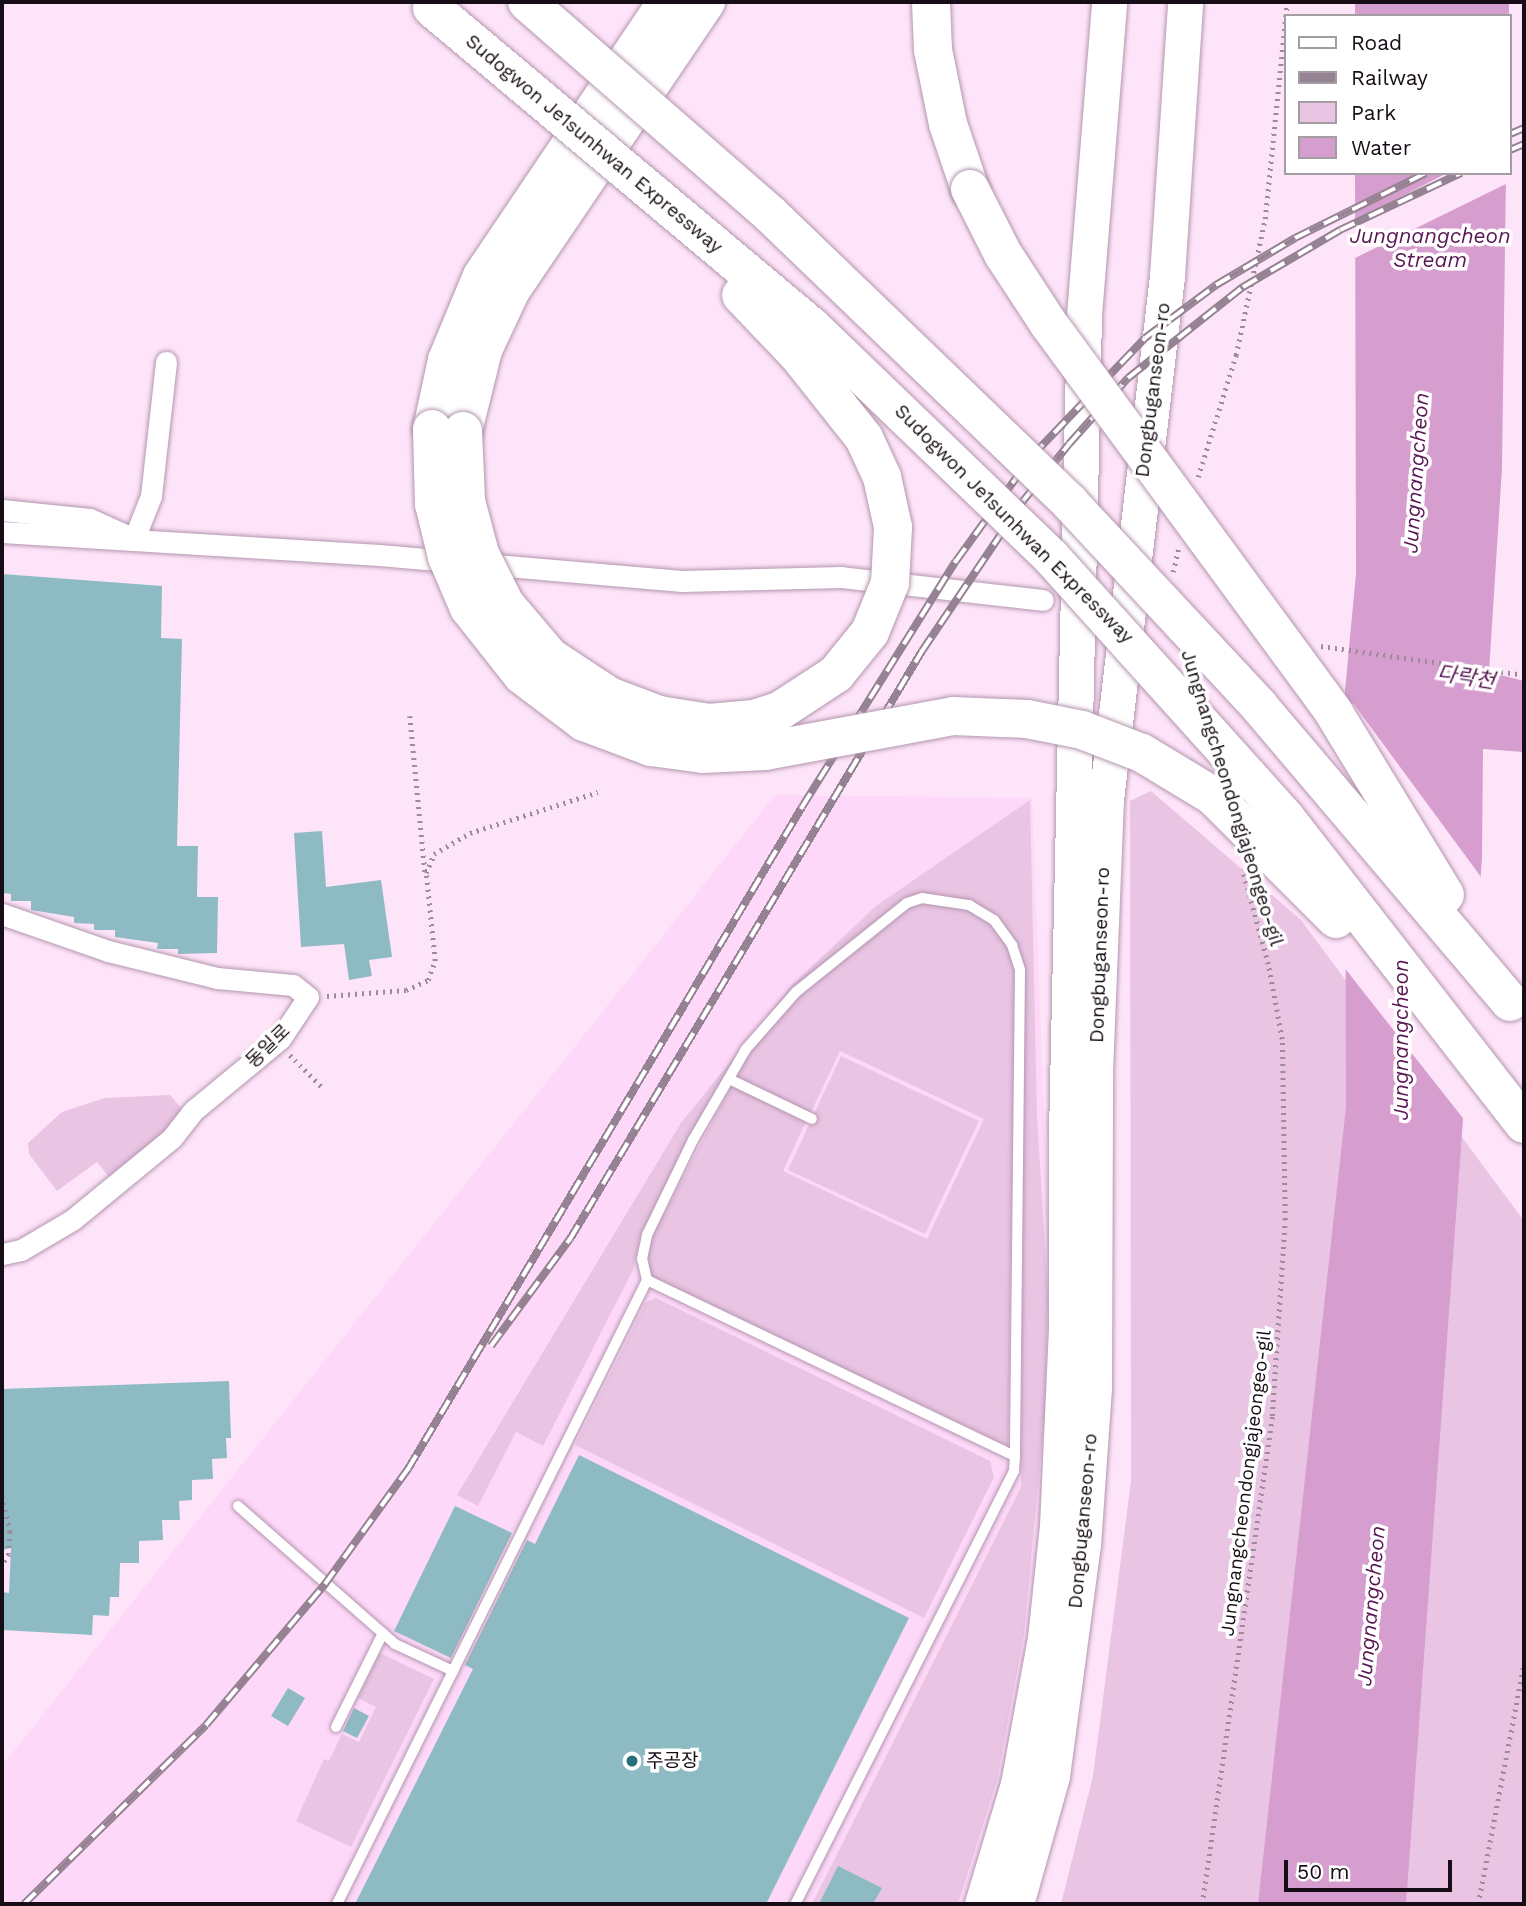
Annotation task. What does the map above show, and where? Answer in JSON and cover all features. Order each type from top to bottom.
[{"type":"highway","points":[[527,2],[761,205],[1070,503],[1259,706],[1517,1010]]},
{"type":"highway","points":[[667,2],[482,276],[447,360],[448,430],[434,504],[460,590],[508,661],[572,714],[632,742],[690,754],[765,751],[886,726],[973,716],[1063,726],[1127,746],[1195,783],[1256,835],[1524,1124]]},
{"type":"highway","points":[[428,5],[755,308],[853,423],[877,466],[891,512],[893,564],[879,618],[831,680],[769,715],[732,722],[695,722],[624,703],[550,657],[505,604],[473,535],[464,481],[448,430],[511,290],[706,2]]},
{"type":"highway","points":[[931,2],[933,50],[948,124],[970,189],[1003,254],[1048,323],[1334,713],[1517,1010]]},
{"type":"highway","name":"Dongbuganseon-ro","points":[[982,1904],[1018,1784],[1045,1638],[1057,1526],[1065,1350],[1066,1134],[1084,315],[1109,2]]},
{"type":"highway","name":"Dongbuganseon-ro","points":[[1016,1904],[1052,1776],[1083,1545],[1094,1388],[1095,1072],[1106,800],[1167,276],[1185,2]]},
{"type":"highway","name":"Sudogwon Je1sunhwan Expressway","points":[[428,5],[811,326],[959,463],[1051,557],[1262,789],[1524,1124]]},
{"type":"street","points":[[134,539],[150,496],[166,362]]},
{"type":"street","points":[[2,510],[90,519],[134,539]]},
{"type":"street","points":[[2,532],[134,539],[682,581],[841,577],[1042,600]]},
{"type":"street","points":[[2,914],[96,947],[205,975],[293,985],[308,997]]},
{"type":"street","name":"동일로","points":[[2,1254],[21,1250],[72,1220],[172,1138],[193,1111],[280,1040],[308,997]]},
{"type":"lane","points":[[337,1904],[647,1280],[642,1259],[647,1236],[746,1049],[796,992],[907,903],[922,898],[944,899],[969,905],[994,920],[1012,945],[1020,970],[1014,1471],[795,1904]]},
{"type":"lane","points":[[729,1079],[812,1119]]},
{"type":"lane","points":[[647,1280],[1015,1456]]},
{"type":"lane","points":[[238,1506],[383,1633],[453,1671]]},
{"type":"lane","points":[[336,1727],[383,1633]]},
{"type":"path","points":[[1194,492],[1236,355],[1265,219],[1284,23]]},
{"type":"path","points":[[1171,583],[1180,545]]},
{"type":"path","points":[[1306,644],[1524,675]]},
{"type":"path","points":[[308,997],[406,990],[428,980],[435,961],[410,716]]},
{"type":"path","points":[[426,873],[433,854],[470,833],[598,792]]},
{"type":"path","name":"Jungnangcheondongjajeongeo-gil","points":[[1202,1904],[1272,1416],[1285,1220],[1282,1039],[1268,964],[1239,860]]},
{"type":"path","points":[[280,1040],[296,1065],[322,1087]]},
{"type":"path","points":[[2,1496],[10,1532],[9,1554],[2,1565]]},
{"type":"path","points":[[1478,1904],[1524,1663]]},
{"type":"shaded area","points":[[775,795],[1032,798],[1051,1297],[1049,1410],[1028,1634],[1002,1781],[962,1904],[2,1904],[2,1766]]},
{"type":"green space","points":[[1151,791],[1301,920],[1524,1221],[1524,1904],[1061,1904],[1093,1776],[1131,1481],[1130,801]]},
{"type":"green space","points":[[1030,800],[1037,1116],[1048,1297],[1045,1410],[1024,1634],[997,1780],[958,1904],[812,1904],[1021,1487],[1024,1005],[1015,943],[971,902],[922,894],[855,938],[794,989],[745,1044],[791,986],[876,906]]},
{"type":"green space","points":[[922,901],[968,909],[991,923],[1008,947],[1015,971],[1008,1446],[650,1277],[646,1259],[652,1237],[731,1086],[806,1121],[783,1171],[927,1239],[984,1119],[840,1051],[810,1114],[734,1077],[749,1052],[798,995],[909,907]]},
{"type":"green space","points":[[742,1047],[641,1233],[633,1270],[543,1446],[516,1432],[478,1506],[457,1495],[681,1123]]},
{"type":"green space","points":[[841,1056],[979,1121],[925,1234],[788,1170]]},
{"type":"green space","points":[[170,1095],[182,1109],[164,1132],[109,1177],[97,1162],[57,1191],[29,1154],[28,1143],[62,1112],[105,1098]]},
{"type":"green space","points":[[656,1298],[990,1461],[994,1477],[924,1618],[575,1445],[646,1302]]},
{"type":"green space","points":[[380,1653],[434,1679],[351,1847],[296,1821],[324,1759],[329,1761],[342,1734],[359,1742],[376,1707],[358,1698]]},
{"type":"water","points":[[1355,2],[1509,2],[1509,14],[1355,14]]},
{"type":"water","name":"Jungnangcheon Stream","points":[[1355,175],[1506,175],[1502,468],[1489,672],[1524,681],[1524,752],[1483,749],[1482,858],[1406,1904],[1258,1904],[1346,1107],[1345,691],[1356,573]]},
{"type":"pier","points":[[1443,175],[1510,175],[1510,182],[1351,260],[1351,223]]},
{"type":"pier","points":[[1353,703],[1484,881],[1466,1122],[1343,966],[1342,709]]},
{"type":"building","points":[[2,574],[162,586],[161,638],[182,639],[177,846],[198,846],[197,897],[218,897],[217,953],[178,954],[178,949],[157,949],[158,943],[115,937],[115,930],[94,930],[94,924],[74,923],[74,917],[31,910],[31,901],[11,901],[11,894],[2,893]]},
{"type":"building","points":[[322,831],[326,887],[381,880],[392,957],[369,960],[372,976],[349,980],[344,944],[301,947],[294,833]]},
{"type":"building","points":[[229,1381],[231,1438],[226,1438],[227,1458],[212,1459],[213,1479],[192,1480],[192,1500],[179,1501],[180,1520],[162,1520],[163,1540],[139,1541],[139,1563],[120,1563],[119,1597],[110,1597],[109,1616],[93,1615],[92,1635],[2,1630],[2,1592],[9,1593],[11,1548],[2,1550],[2,1389]]},
{"type":"building","name":"주공장","points":[[579,1455],[909,1618],[766,1904],[355,1904],[473,1669],[465,1665],[527,1540],[535,1544]]},
{"type":"building","points":[[455,1506],[512,1533],[451,1658],[394,1631]]},
{"type":"building","points":[[288,1688],[305,1698],[288,1726],[271,1716]]},
{"type":"building","points":[[354,1708],[369,1716],[357,1738],[343,1731]]},
{"type":"building","points":[[838,1866],[882,1888],[873,1904],[819,1904]]},
{"type":"railway","points":[[1512,133],[1524,128]]},
{"type":"railway","points":[[1512,149],[1524,144]]},
{"type":"railway","points":[[24,1904],[206,1725],[325,1584],[408,1469],[802,807],[956,561],[1032,456],[1145,338],[1216,285],[1295,238],[1422,175]]},
{"type":"railway","points":[[491,1346],[570,1239],[922,651],[1023,501],[1069,444],[1128,378],[1243,287],[1340,230],[1457,175]]},
{"type":"place","name":"주공장","points":[[632,1761]]},
{"type":"water label","name":"Jungnangcheon","points":[[1416,473]]},
{"type":"water label","name":"다락천","points":[[1466,677]]},
{"type":"water label","name":"Jungnangcheon","points":[[1401,1040]]},
{"type":"water label","name":"Jungnangcheon","points":[[1371,1606]]}]
